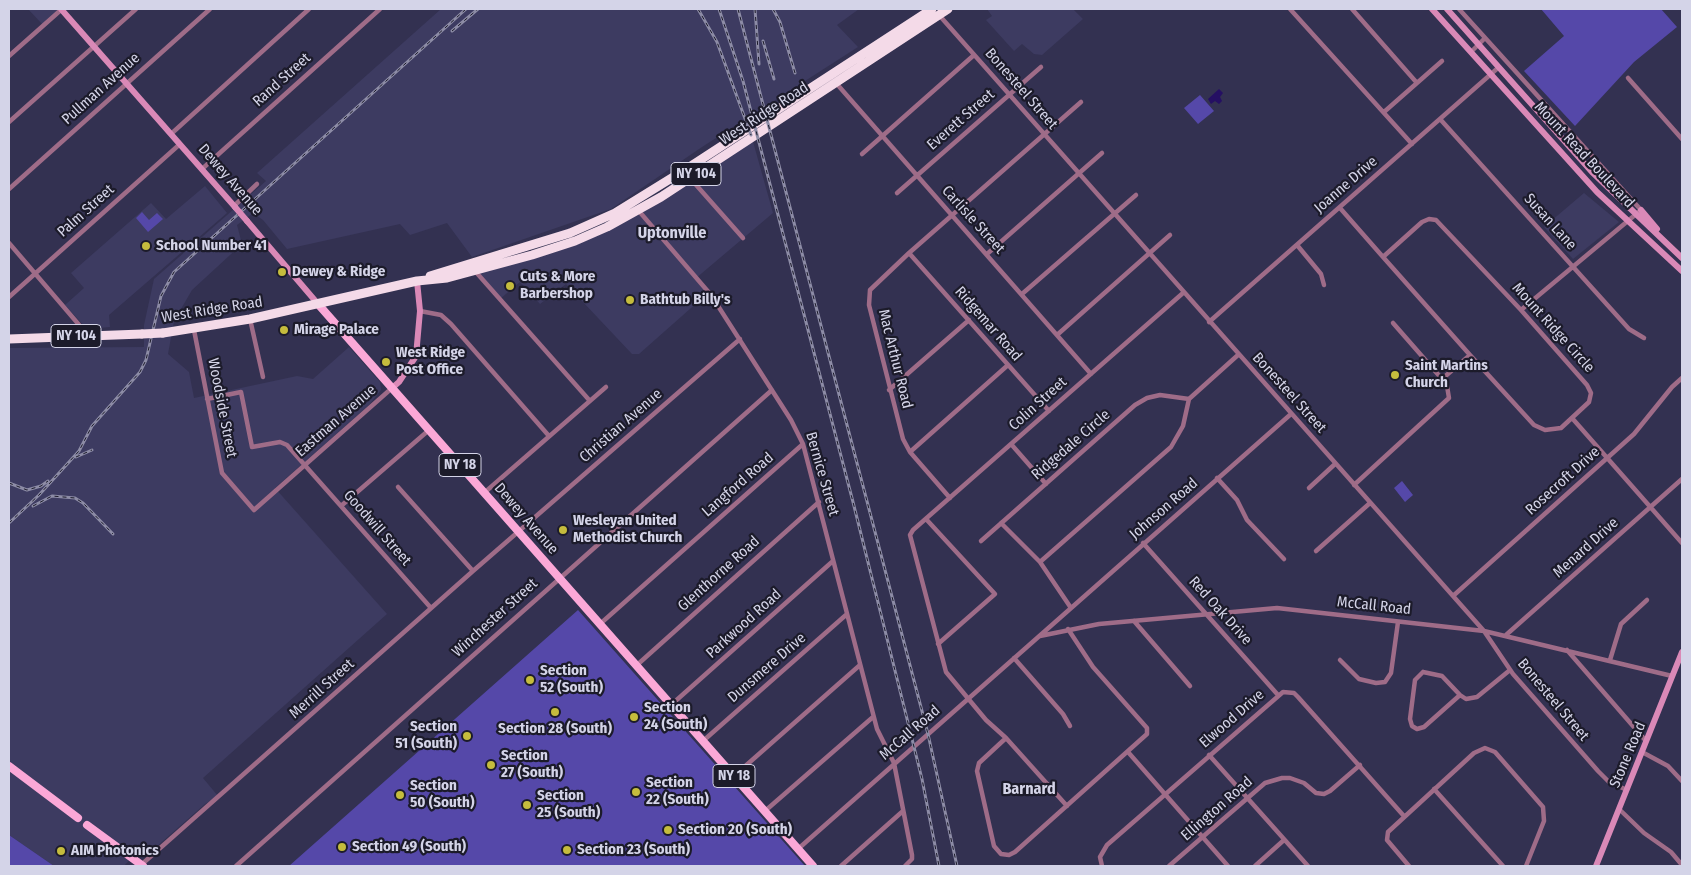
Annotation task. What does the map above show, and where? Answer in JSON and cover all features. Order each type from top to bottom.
[{"type":"highway","name":"West Ridge Road","points":[[9,339],[194,330],[417,281],[570,233],[636,207],[934,11],[948,9]]},
{"type":"highway","name":"West Ridge Road","points":[[417,281],[447,278],[475,271],[575,241],[690,178],[836,83],[934,11]]},
{"type":"main road","name":"Dewey Avenue","points":[[318,304],[813,866]]},
{"type":"main road","points":[[9,766],[78,818]]},
{"type":"main road","points":[[87,825],[142,865]]},
{"type":"street","points":[[9,56],[61,9]]},
{"type":"street","name":"Dewey Avenue","points":[[61,9],[318,304]]},
{"type":"street","points":[[9,122],[136,9]]},
{"type":"street","name":"Pullman Avenue","points":[[9,188],[210,9]]},
{"type":"street","points":[[171,134],[309,9]]},
{"type":"street","name":"Rand Street","points":[[202,169],[380,9]]},
{"type":"street","points":[[1290,9],[1412,144]]},
{"type":"street","points":[[1352,9],[1417,83]]},
{"type":"street","name":"Mount Read Boulevard","points":[[1432,9],[1597,192],[1682,271]]},
{"type":"street","name":"Mount Read Boulevard","points":[[1447,9],[1592,172],[1638,212]]},
{"type":"street","name":"Mount Read Boulevard","points":[[1459,9],[1638,212],[1682,258]]},
{"type":"street","name":"Bonesteel Street","points":[[934,11],[1484,631],[1510,670],[1598,771],[1609,782],[1626,790]]},
{"type":"street","points":[[1471,52],[1485,38]]},
{"type":"street","points":[[862,154],[974,55]]},
{"type":"street","points":[[1384,112],[1442,61]]},
{"type":"street","name":"Everett Street","points":[[897,193],[1041,67]]},
{"type":"street","name":"Joanne Drive","points":[[1210,322],[1499,67]]},
{"type":"street","points":[[1628,78],[1682,139]]},
{"type":"street","name":"Carlisle Street","points":[[836,83],[1091,374]]},
{"type":"street","name":"Mac Arthur Road","points":[[950,498],[910,452],[903,439],[868,306],[868,295],[876,283],[909,253],[1081,102]]},
{"type":"street","name":"Susan Lane","points":[[1440,119],[1629,329],[1644,338]]},
{"type":"street","name":"Palm Street","points":[[9,297],[180,144]]},
{"type":"street","points":[[987,254],[1102,153]]},
{"type":"street","points":[[690,178],[743,238]]},
{"type":"street","points":[[234,206],[258,184]]},
{"type":"street","points":[[1022,294],[1136,195]]},
{"type":"street","name":"Bernice Street","points":[[636,207],[712,295],[804,444],[878,735],[894,763],[912,859],[905,866]]},
{"type":"street","name":"Mount Ridge Circle","points":[[1340,208],[1383,257],[1470,355],[1534,425],[1545,430],[1556,429],[1590,402],[1592,396],[1590,389],[1521,310],[1436,220],[1429,219],[1422,222],[1383,257]]},
{"type":"street","points":[[1521,310],[1638,212]]},
{"type":"street","points":[[1057,335],[1170,235]]},
{"type":"street","points":[[9,243],[80,326],[85,336]]},
{"type":"street","points":[[1297,245],[1321,274],[1324,285]]},
{"type":"street","name":"Ridgemar Road","points":[[909,253],[1049,411]]},
{"type":"street","points":[[475,271],[590,401]]},
{"type":"street","name":"Eastman Avenue","points":[[254,510],[399,382],[416,356],[420,311],[417,281]]},
{"type":"street","name":"Colin Street","points":[[938,644],[910,535],[1183,293]]},
{"type":"street","points":[[420,311],[441,316],[451,324],[549,436]]},
{"type":"street","points":[[250,319],[263,377]]},
{"type":"street","points":[[889,390],[969,320]]},
{"type":"street","points":[[1354,485],[1445,403],[1449,392],[1442,379],[1394,324]]},
{"type":"street","name":"Woodside Street","points":[[194,330],[222,473],[254,510]]},
{"type":"street","name":"Christian Avenue","points":[[519,532],[740,339]]},
{"type":"street","points":[[1040,562],[1171,447],[1183,426],[1189,399],[1238,355]]},
{"type":"street","points":[[1442,379],[1470,355]]},
{"type":"street","points":[[910,452],[1008,365]]},
{"type":"street","name":"Rosecroft Drive","points":[[1453,596],[1643,425],[1667,393],[1682,378]]},
{"type":"street","points":[[484,492],[606,386]]},
{"type":"street","name":"Winchester Street","points":[[236,866],[772,390]]},
{"type":"street","name":"Goodwill Street","points":[[207,399],[241,392],[252,447],[275,442],[284,443],[431,608]]},
{"type":"street","name":"Ridgedale Circle","points":[[981,541],[1142,401],[1165,395],[1189,399]]},
{"type":"street","name":"Johnson Road","points":[[1054,623],[1291,414]]},
{"type":"street","points":[[1572,418],[1682,543]]},
{"type":"street","points":[[341,506],[429,430]]},
{"type":"street","name":"Langford Road","points":[[600,624],[804,444]]},
{"type":"street","points":[[1011,444],[1046,484]]},
{"type":"street","points":[[1309,488],[1335,464]]},
{"type":"street","points":[[1218,478],[1237,500],[1247,520],[1284,559]]},
{"type":"street","name":"Menard Drive","points":[[1506,635],[1682,479]]},
{"type":"street","points":[[398,487],[473,571]]},
{"type":"street","name":"Glenthorne Road","points":[[637,665],[819,502]]},
{"type":"street","points":[[1316,551],[1370,503]]},
{"type":"street","points":[[926,519],[995,594],[938,644],[946,672],[968,699],[1067,806]]},
{"type":"street","points":[[1001,523],[1040,562],[1071,608]]},
{"type":"street","name":"Merrill Street","points":[[142,865],[519,532]]},
{"type":"street","name":"Red Oak Drive","points":[[1143,544],[1278,694]]},
{"type":"street","name":"Parkwood Road","points":[[671,705],[833,561]]},
{"type":"street","points":[[1610,660],[1621,624],[1647,600]]},
{"type":"street","name":"McCall Road","points":[[1040,636],[1068,629],[1134,620],[1277,608],[1484,631],[1566,649],[1672,676]]},
{"type":"street","name":"Dunsmere Drive","points":[[703,741],[847,614]]},
{"type":"street","points":[[1134,620],[1190,686]]},
{"type":"street","points":[[1340,660],[1359,679],[1376,683],[1385,682],[1391,673],[1398,622]]},
{"type":"street","points":[[1006,738],[984,759],[978,768],[992,844],[996,851],[1006,855],[1015,852],[1145,736],[1147,728],[1093,667],[1068,629],[1059,628],[1054,623]]},
{"type":"street","name":"McCall Road","points":[[798,849],[1054,623]]},
{"type":"street","points":[[1566,649],[1646,741]]},
{"type":"street","name":"Stone Road","points":[[1596,866],[1682,652]]},
{"type":"street","points":[[1014,658],[1063,714],[1070,726]]},
{"type":"street","points":[[734,776],[860,665]]},
{"type":"street","points":[[1460,695],[1424,726],[1417,729],[1412,726],[1410,719],[1415,683],[1420,674],[1431,672],[1442,676],[1466,699],[1477,697],[1510,670]]},
{"type":"street","name":"Elwood Drive","points":[[1102,866],[1100,857],[1104,847],[1278,694],[1288,692],[1298,697],[1403,815]]},
{"type":"street","points":[[765,811],[874,717]]},
{"type":"street","points":[[1409,866],[1387,840],[1388,832],[1403,815],[1481,749],[1489,749],[1495,752],[1543,807],[1544,821],[1526,866]]},
{"type":"street","points":[[1128,752],[1228,866]]},
{"type":"street","points":[[1642,752],[1668,766],[1682,781]]},
{"type":"street","points":[[1209,756],[1308,866]]},
{"type":"street","name":"Ellington Road","points":[[1169,866],[1266,783],[1282,778],[1298,780],[1316,793],[1327,793],[1360,765]]},
{"type":"street","points":[[1434,788],[1503,866]]},
{"type":"street","points":[[1619,809],[1644,833],[1671,852],[1682,865]]},
{"type":"street","points":[[841,866],[903,811]]},
{"type":"street","points":[[1255,866],[1284,840]]},
{"type":"shaded area","points":[[28,9],[62,9],[43,25]]},
{"type":"shaded area","points":[[441,9],[859,9],[837,25],[858,47],[702,147],[611,209],[472,257],[447,223],[410,235],[400,224],[287,249],[263,220],[253,213],[237,225],[242,244],[192,290],[174,321],[168,354],[189,372],[194,398],[297,376],[313,379],[349,347],[380,382],[381,390],[369,405],[275,488],[387,614],[203,778],[218,796],[205,804],[146,856],[143,857],[136,853],[124,866],[54,866],[9,835],[9,348],[144,347],[144,325],[154,279],[266,181],[257,173]]},
{"type":"shaded area","points":[[987,9],[1073,9],[1083,19],[1042,55],[1034,54],[1022,44],[1014,51],[986,20],[992,16]]},
{"type":"shaded area","points":[[1541,9],[1661,9],[1677,27],[1634,62],[1575,126],[1524,71],[1564,36]]},
{"type":"shaded area","points":[[1219,89],[1223,93],[1220,97],[1222,101],[1219,104],[1215,101],[1211,104],[1208,99]]},
{"type":"shaded area","points":[[1200,95],[1214,111],[1198,124],[1184,108]]},
{"type":"shaded area","points":[[752,138],[773,213],[695,279],[708,293],[639,354],[632,354],[566,284],[540,304],[520,282],[500,299],[475,271],[607,227]]},
{"type":"shaded area","name":"School Number 41","points":[[205,186],[227,213],[109,315],[110,327],[87,329],[65,305],[84,288],[71,273],[151,203],[166,219]]},
{"type":"shaded area","points":[[1584,193],[1619,222],[1573,259],[1544,227]]},
{"type":"shaded area","points":[[142,212],[149,220],[157,213],[163,219],[148,232],[136,218]]},
{"type":"shaded area","points":[[1402,481],[1413,495],[1405,502],[1394,488]]},
{"type":"shaded area","points":[[578,610],[805,866],[289,866]]},
{"type":"shaded area","points":[[9,835],[54,866],[9,866]]},
{"type":"railway","points":[[9,523],[39,495],[79,451],[92,426],[140,372],[146,360],[161,296],[174,272],[466,9]]},
{"type":"railway","points":[[452,31],[478,9]]},
{"type":"railway","points":[[698,9],[717,42],[751,135]]},
{"type":"railway","points":[[719,9],[743,81],[853,502],[922,779],[939,866]]},
{"type":"railway","points":[[738,9],[928,734],[957,866]]},
{"type":"railway","points":[[755,9],[759,64]]},
{"type":"railway","points":[[773,9],[780,22],[795,73]]},
{"type":"railway","points":[[763,41],[774,79]]},
{"type":"railway","points":[[76,457],[92,450]]},
{"type":"railway","points":[[9,483],[27,490],[41,486],[48,481]]},
{"type":"railway","points":[[33,506],[52,496],[75,498],[83,503],[113,534]]},
{"type":"place","name":"School Number 41","points":[[146,246]]},
{"type":"place","name":"Dewey & Ridge","points":[[282,272]]},
{"type":"place","name":"Cuts & More Barbershop","points":[[510,286]]},
{"type":"place","name":"Bathtub Billy's","points":[[630,300]]},
{"type":"place","name":"Mirage Palace","points":[[284,330]]},
{"type":"place","name":"West Ridge Post Office","points":[[386,362]]},
{"type":"place","name":"Saint Martins Church","points":[[1395,375]]},
{"type":"place","name":"Wesleyan United Methodist Church","points":[[563,530]]},
{"type":"place","name":"Section 52 (South)","points":[[530,680]]},
{"type":"place","name":"Section 28 (South)","points":[[555,712]]},
{"type":"place","name":"Section 24 (South)","points":[[634,717]]},
{"type":"place","name":"Section 51 (South)","points":[[467,736]]},
{"type":"place","name":"Section 27 (South)","points":[[491,765]]},
{"type":"place","name":"Section 22 (South)","points":[[636,792]]},
{"type":"place","name":"Section 50 (South)","points":[[400,795]]},
{"type":"place","name":"Section 25 (South)","points":[[527,805]]},
{"type":"place","name":"Section 20 (South)","points":[[668,830]]},
{"type":"place","name":"Section 49 (South)","points":[[342,847]]},
{"type":"place","name":"Section 23 (South)","points":[[567,850]]},
{"type":"place","name":"AIM Photonics","points":[[61,851]]},
{"type":"district","name":"Uptonville","points":[[672,234]]},
{"type":"district","name":"Barnard","points":[[1029,790]]}]
